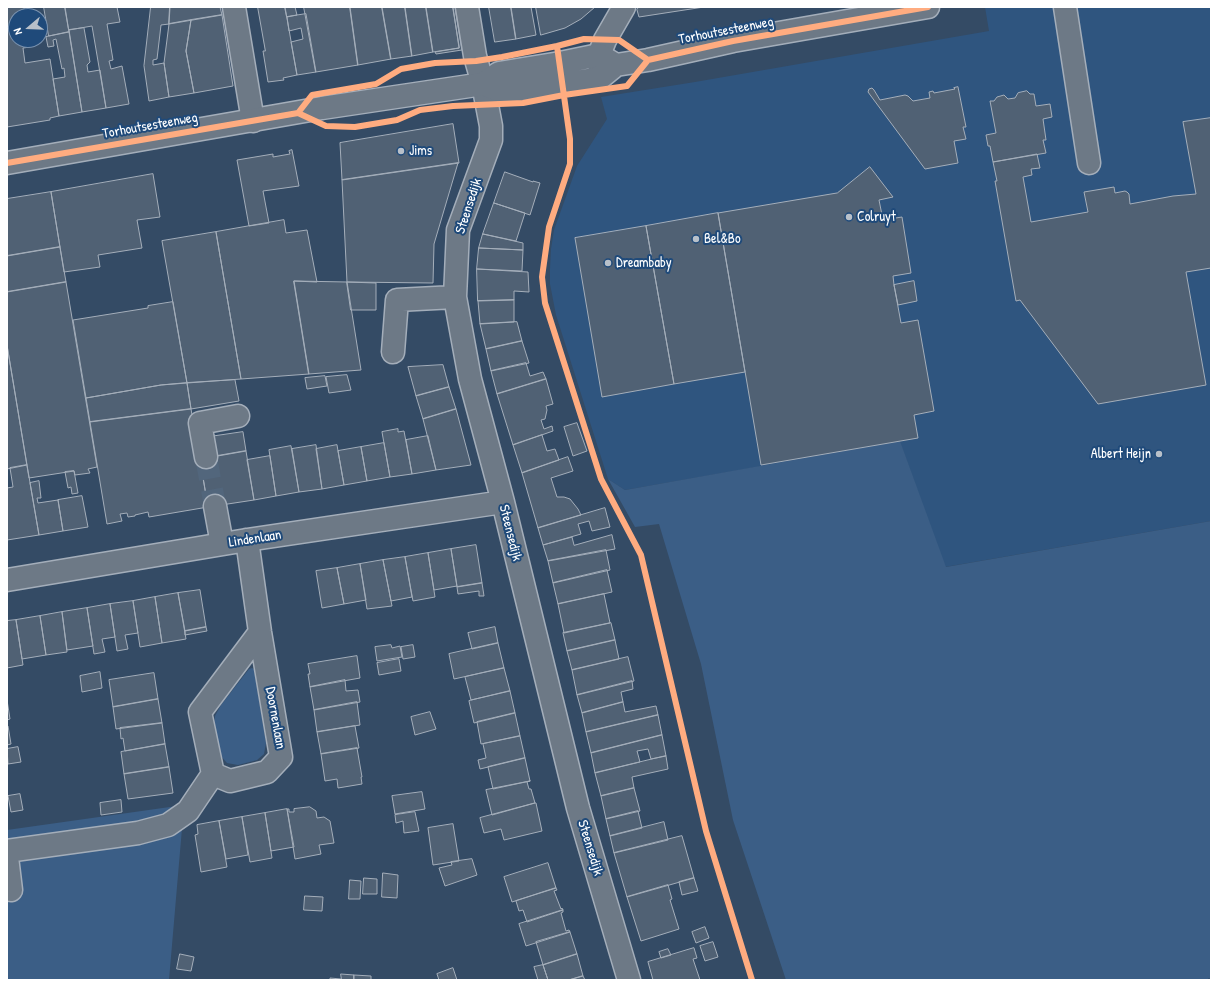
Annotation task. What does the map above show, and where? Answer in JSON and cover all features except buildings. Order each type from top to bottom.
[{"type":"street","points":[[234,7],[253,120]]},
{"type":"street","name":"Steensedijk","points":[[467,7],[475,56],[483,84],[491,126],[491,140],[458,230],[455,297],[470,379],[503,502],[578,808],[629,980]]},
{"type":"street","points":[[605,66],[605,40],[624,7]]},
{"type":"street","name":"Torhoutsesteenweg","points":[[7,163],[322,108],[483,84],[506,93],[605,66],[648,60],[733,41],[928,7]]},
{"type":"street","points":[[1065,7],[1089,163]]},
{"type":"street","points":[[393,352],[397,300],[455,297]]},
{"type":"street","points":[[206,458],[200,423],[238,416]]},
{"type":"street","name":"Lindenlaan","points":[[7,580],[247,540],[503,502]]},
{"type":"street","points":[[215,506],[222,544]]},
{"type":"street","name":"Doornenlaan","points":[[213,774],[230,781],[267,772],[281,757],[260,632],[247,540]]},
{"type":"street","points":[[7,852],[138,833],[168,825],[188,811],[213,774],[200,712],[260,632]]},
{"type":"street","points":[[7,857],[11,890]]},
{"type":"shaded area","points":[[985,7],[1211,7],[1211,521],[945,567],[900,442],[625,490],[608,479],[556,315],[550,284],[551,249],[554,230],[577,166],[607,119],[601,97],[989,31]]},
{"type":"shaded area","points":[[900,441],[946,567],[1211,521],[1211,980],[1209,978],[1207,980],[786,980],[733,820],[701,664],[659,524],[635,527],[608,479],[625,490]]},
{"type":"shaded area","points":[[249,669],[254,669],[266,743],[264,754],[257,760],[238,765],[227,763],[220,755],[214,725],[215,716],[221,705]]},
{"type":"shaded area","points":[[184,805],[169,980],[7,980],[7,830]]},
{"type":"tunnel","points":[[206,457],[215,506]]},
{"type":"cycle path","points":[[648,60],[733,41],[928,7]]},
{"type":"cycle path","points":[[298,113],[312,95],[376,84],[401,69],[435,63],[476,61],[502,57],[584,39],[619,40],[648,60]]},
{"type":"cycle path","points":[[557,46],[570,139],[570,164],[549,227],[542,277],[545,303],[601,479],[641,555],[706,831],[752,980]]},
{"type":"cycle path","points":[[298,113],[326,126],[355,127],[397,120],[420,110],[453,106],[523,103],[564,95],[627,86],[648,60]]},
{"type":"cycle path","points":[[7,163],[298,113]]},
{"type":"place","name":"Jims","points":[[401,151]]},
{"type":"place","name":"Colruyt","points":[[849,217]]},
{"type":"place","name":"Bel&Bo","points":[[696,239]]},
{"type":"place","name":"Dreambaby","points":[[608,263]]},
{"type":"place","name":"Albert Heijn","points":[[1159,454]]}]
